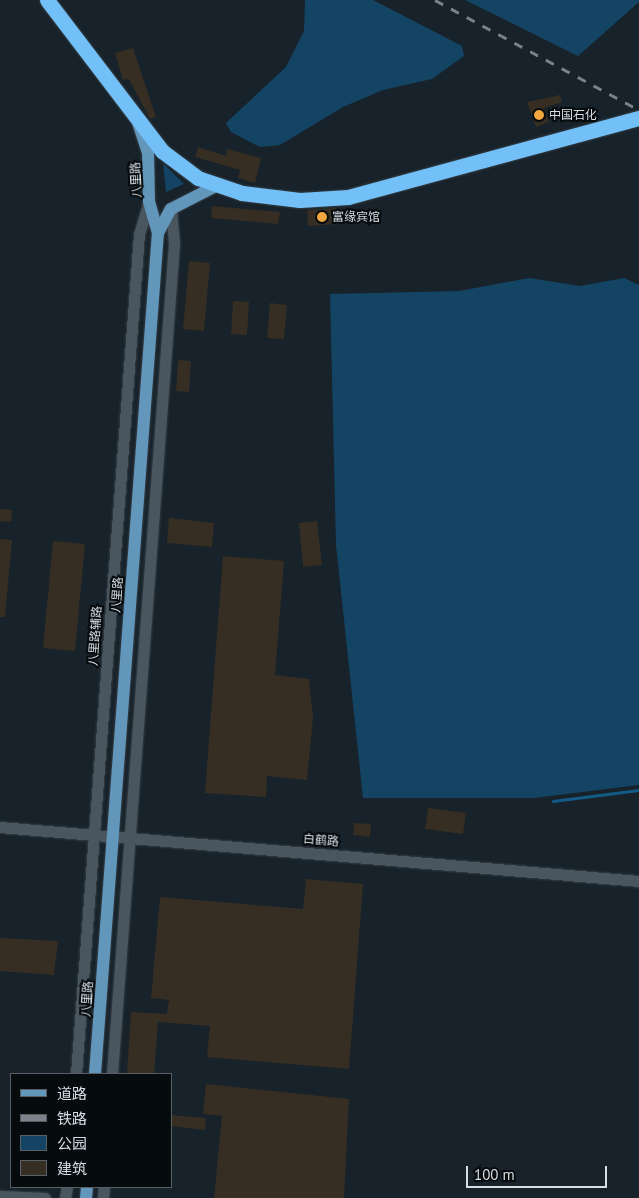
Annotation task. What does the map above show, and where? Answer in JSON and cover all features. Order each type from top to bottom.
[{"type":"highway","points":[[47,0],[138,122],[174,161],[216,186],[268,198],[348,197],[639,118]]},
{"type":"main road","name":"八里路","points":[[95,1073],[158,233],[149,202],[150,166],[138,122]]},
{"type":"main road","points":[[158,233],[171,210],[216,186]]},
{"type":"street","name":"八里路辅路","points":[[76,1073],[139,234],[149,202]]},
{"type":"street","points":[[112,1073],[174,252],[171,210]]},
{"type":"street","name":"白鹤路","points":[[0,827],[639,881]]},
{"type":"street","points":[[0,1196],[45,1198]]},
{"type":"green space","points":[[305,0],[373,0],[462,46],[464,56],[432,79],[383,90],[343,107],[280,145],[260,147],[231,132],[226,123],[286,67],[304,31]]},
{"type":"green space","points":[[465,0],[639,0],[639,2],[578,56]]},
{"type":"green space","points":[[163,163],[184,184],[166,192]]},
{"type":"green space","points":[[529,278],[580,286],[624,278],[639,285],[639,785],[534,798],[363,798],[336,545],[330,294],[459,291]]},
{"type":"building","points":[[133,48],[156,117],[150,119],[129,79],[123,80],[115,53]]},
{"type":"building","name":"中国石化","points":[[560,95],[562,102],[544,108],[549,122],[536,127],[527,102]]},
{"type":"building","points":[[198,147],[226,156],[227,149],[261,158],[255,183],[238,178],[240,170],[195,157]]},
{"type":"building","points":[[212,206],[280,212],[278,224],[211,218]]},
{"type":"building","name":"富缘宾馆","points":[[336,208],[337,224],[308,226],[307,210]]},
{"type":"building","points":[[189,261],[210,263],[204,331],[183,329]]},
{"type":"building","points":[[233,301],[249,302],[247,335],[231,334]]},
{"type":"building","points":[[270,303],[287,305],[284,339],[267,338]]},
{"type":"building","points":[[178,360],[191,361],[189,392],[176,391]]},
{"type":"building","points":[[0,509],[12,510],[11,522],[0,521]]},
{"type":"building","points":[[169,518],[214,523],[212,547],[167,543]]},
{"type":"building","points":[[317,521],[322,565],[303,567],[299,523]]},
{"type":"building","points":[[0,539],[12,540],[5,617],[0,617]]},
{"type":"building","points":[[53,541],[85,544],[75,651],[43,648]]},
{"type":"building","points":[[223,556],[284,561],[275,675],[309,679],[313,718],[307,780],[267,776],[266,797],[205,793]]},
{"type":"building","points":[[428,808],[466,813],[463,834],[425,829]]},
{"type":"building","points":[[354,823],[371,824],[370,837],[353,835]]},
{"type":"building","points":[[306,879],[363,884],[349,1069],[207,1057],[210,1026],[158,1022],[154,1073],[127,1073],[131,1012],[167,1014],[169,1000],[151,998],[160,897],[303,909]]},
{"type":"building","points":[[0,938],[58,941],[54,975],[0,971]]},
{"type":"building","points":[[206,1084],[349,1099],[344,1198],[214,1198],[222,1116],[203,1114]]},
{"type":"building","points":[[172,1115],[206,1118],[205,1130],[172,1126]]},
{"type":"waterway","points":[[553,801],[639,790]]},
{"type":"railway","points":[[435,0],[639,110]]},
{"type":"place","name":"中国石化","points":[[539,115]]},
{"type":"place","name":"富缘宾馆","points":[[322,217]]}]
